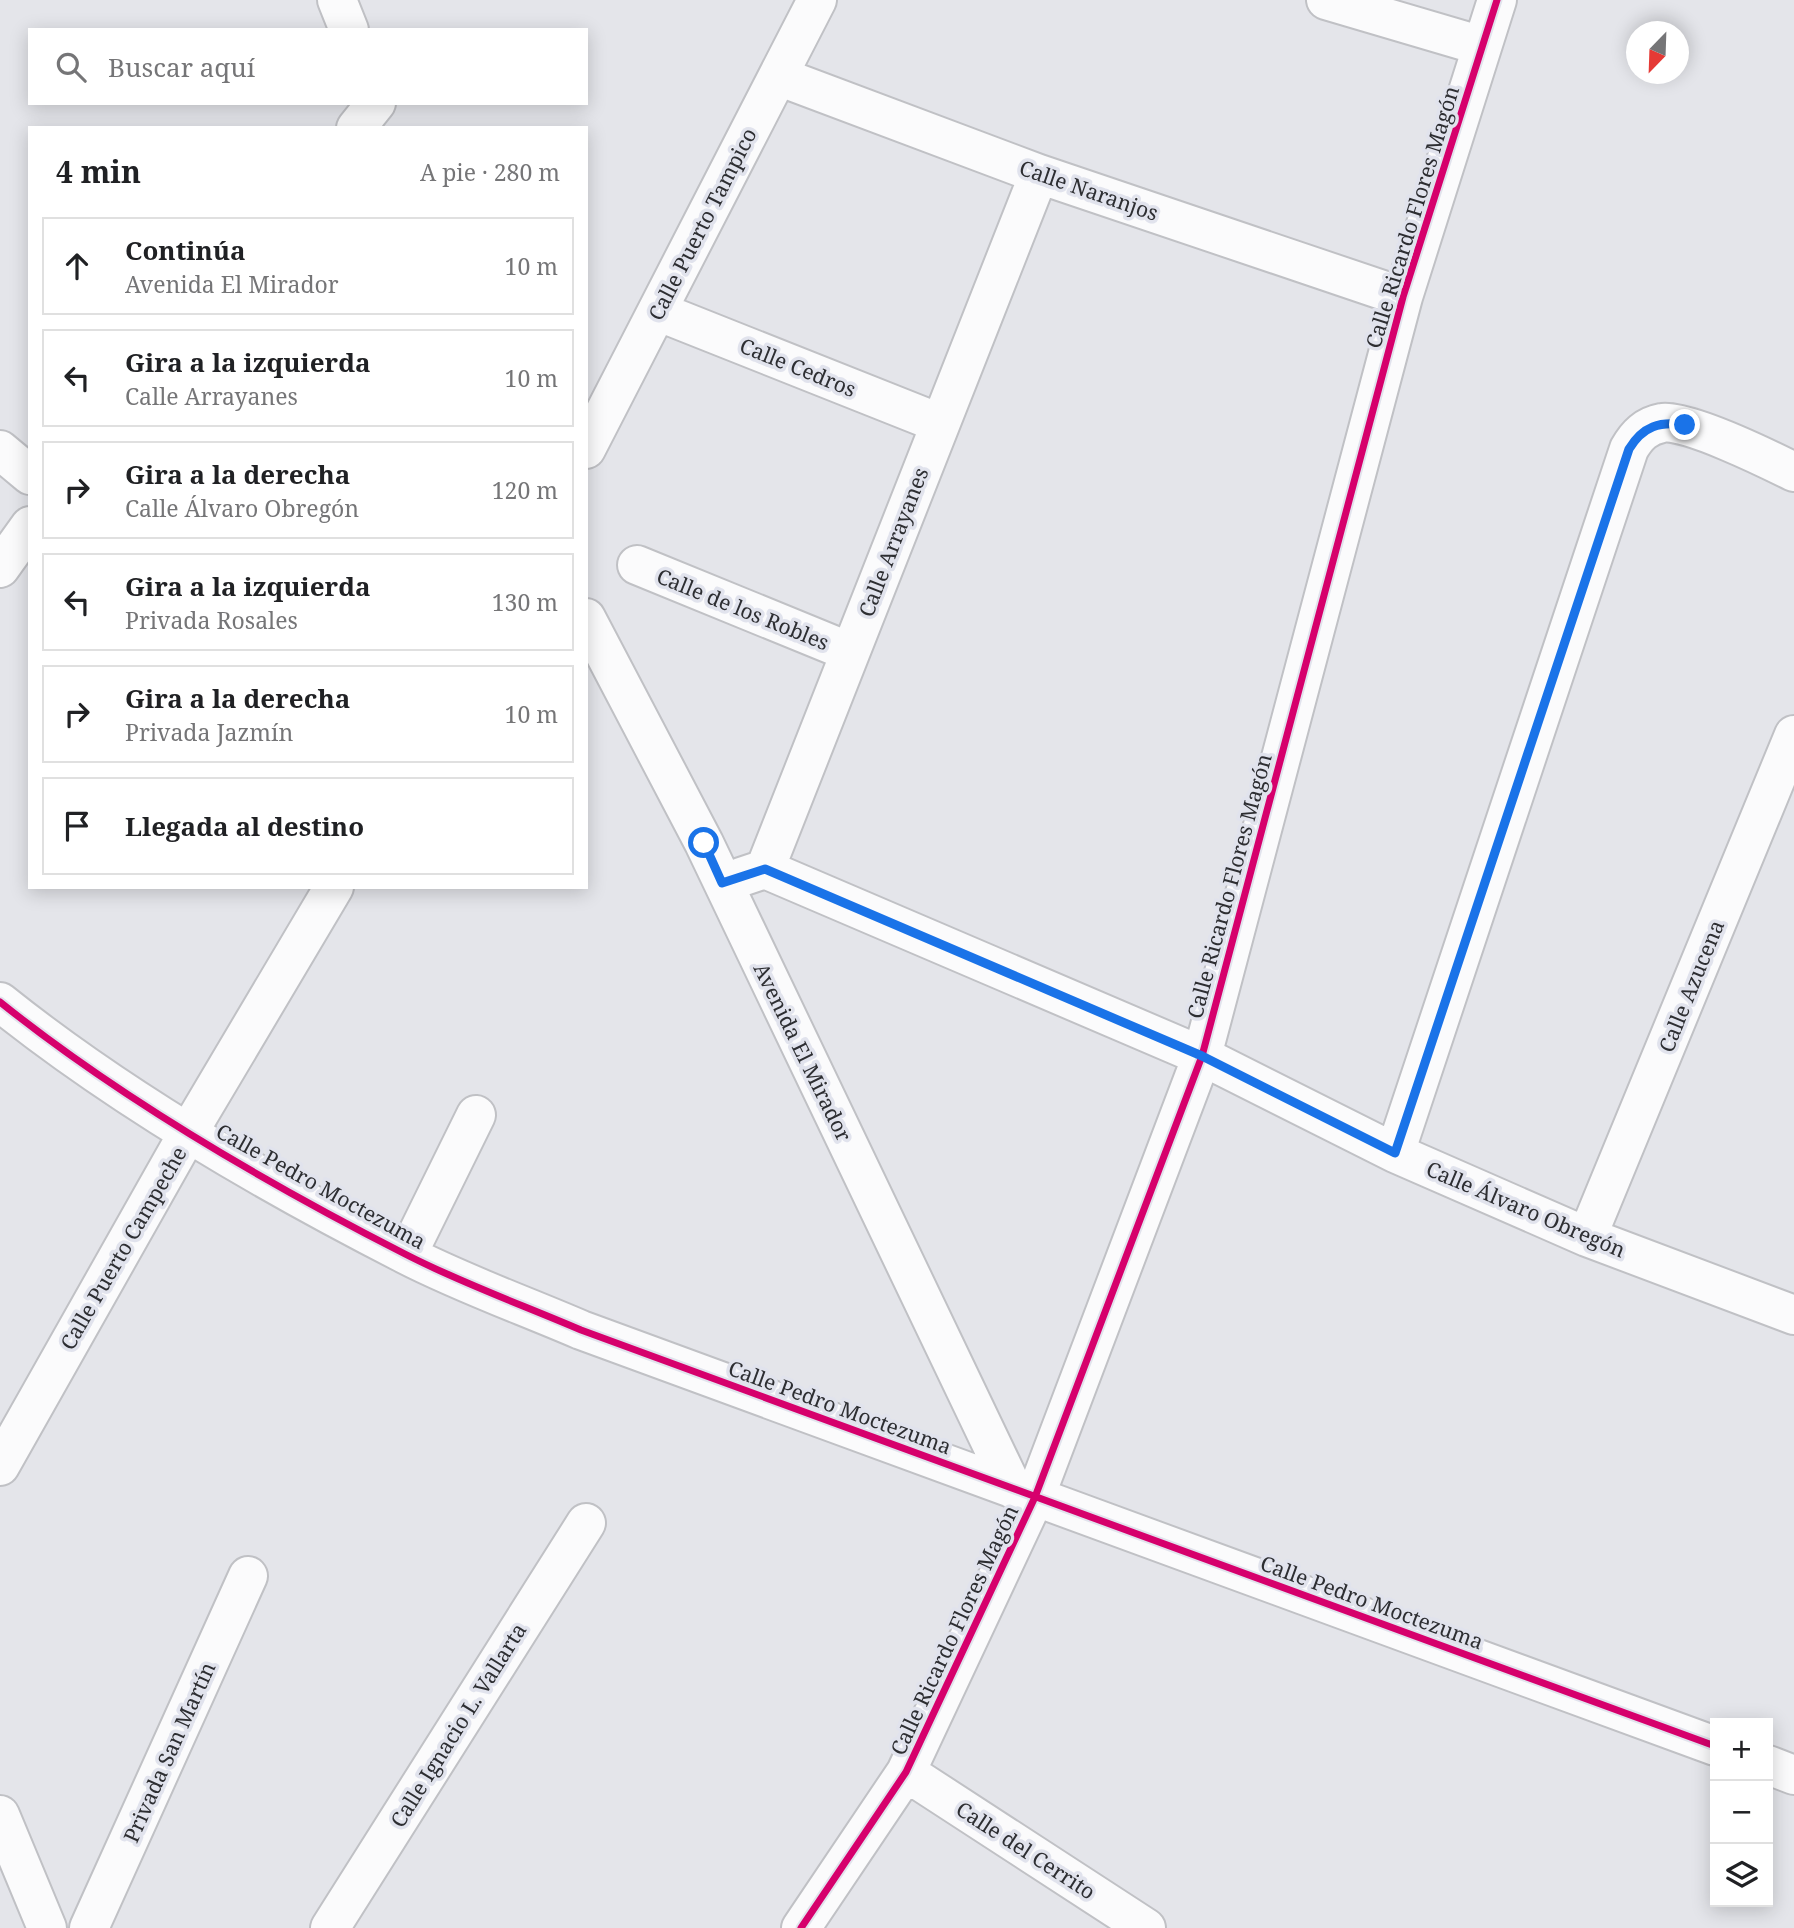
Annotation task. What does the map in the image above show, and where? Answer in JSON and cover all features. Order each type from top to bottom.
[{"type":"street","points":[[337,0],[348,28]]},
{"type":"street","name":"Calle Puerto Tampico","points":[[588,445],[817,0]]},
{"type":"street","points":[[1326,0],[1482,46]]},
{"type":"street","name":"Calle Ricardo Flores Magón","points":[[801,1928],[906,1772],[1024,1493],[1202,1056],[1403,297],[1497,0]]},
{"type":"street","name":"Calle Naranjos","points":[[778,76],[1039,174],[1403,297]]},
{"type":"street","points":[[358,126],[375,105]]},
{"type":"street","points":[[378,105],[386,126]]},
{"type":"street","name":"Calle Arrayanes","points":[[765,869],[1039,174]]},
{"type":"street","name":"Calle Cedros","points":[[657,311],[939,423]]},
{"type":"street","points":[[1395,1153],[1629,449],[1637,436],[1648,428],[1665,422],[1685,425],[1794,472]]},
{"type":"street","points":[[0,450],[28,473]]},
{"type":"street","points":[[0,568],[28,530]]},
{"type":"street","name":"Calle de los Robles","points":[[637,565],[850,652]]},
{"type":"street","name":"Avenida El Mirador","points":[[588,622],[722,883],[1024,1493]]},
{"type":"street","name":"Calle Azucena","points":[[1587,1237],[1794,735]]},
{"type":"street","points":[[722,883],[765,869]]},
{"type":"street","name":"Calle Álvaro Obregón","points":[[765,869],[1202,1056],[1395,1153],[1587,1237],[1794,1315]]},
{"type":"street","name":"Calle Puerto Campeche","points":[[0,1466],[188,1133],[333,889]]},
{"type":"street","name":"Calle Pedro Moctezuma","points":[[0,1002],[48,1041],[188,1133],[407,1255],[581,1330],[1710,1744]]},
{"type":"street","points":[[407,1255],[475,1115]]},
{"type":"street","name":"Calle Ignacio L. Vallarta","points":[[330,1928],[586,1522]]},
{"type":"street","name":"Privada San Martín","points":[[89,1928],[248,1576]]},
{"type":"street","points":[[1773,1767],[1794,1775]]},
{"type":"street","name":"Calle del Cerrito","points":[[906,1772],[1146,1928]]},
{"type":"street","points":[[0,1815],[47,1928]]},
{"type":"cycle path","points":[[801,1928],[906,1772],[1035,1497],[1202,1056],[1403,297],[1497,0]]},
{"type":"cycle path","points":[[0,1002],[95,1072],[196,1138],[301,1199],[426,1265],[581,1330],[1710,1744]]},
{"type":"route","points":[[704,843],[722,883],[765,869],[1202,1056],[1395,1153],[1629,449],[1637,436],[1648,428],[1665,422],[1685,425]]}]
